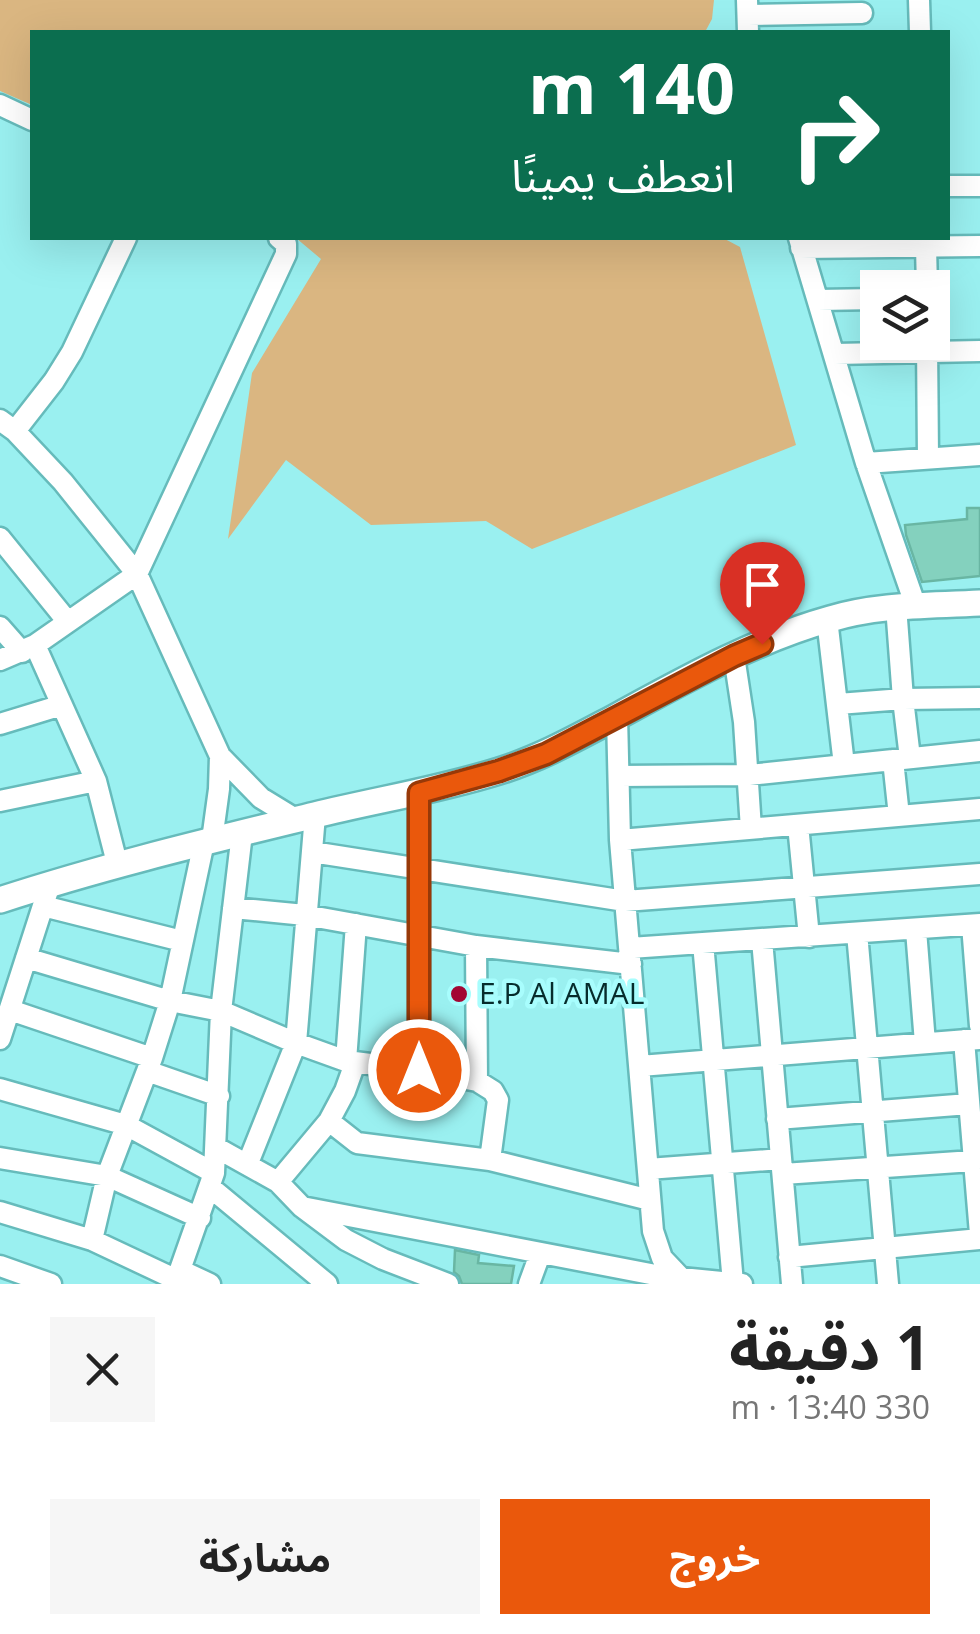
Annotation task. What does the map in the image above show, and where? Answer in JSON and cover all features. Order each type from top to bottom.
[{"type":"main road","points":[[0,900],[46,895],[117,863],[419,793],[521,763],[546,754],[734,656],[827,619],[906,605],[980,603]]},
{"type":"street","points":[[919,0],[920,30]]},
{"type":"street","points":[[748,16],[862,15]]},
{"type":"street","points":[[0,105],[30,119]]},
{"type":"street","points":[[950,186],[980,186]]},
{"type":"street","points":[[125,240],[72,352],[54,381],[8,426],[93,517],[137,574],[220,756],[261,798],[306,817],[312,852],[296,1043],[248,1163]]},
{"type":"street","points":[[0,660],[28,648],[137,574],[286,254],[286,244],[281,240]]},
{"type":"street","points":[[900,816],[906,605],[800,243],[980,246]]},
{"type":"street","points":[[926,246],[927,270]]},
{"type":"street","points":[[818,300],[860,299]]},
{"type":"street","points":[[950,349],[980,351]]},
{"type":"street","points":[[835,354],[860,352]]},
{"type":"street","points":[[928,360],[928,458]]},
{"type":"street","points":[[866,463],[980,455]]},
{"type":"street","points":[[0,538],[68,622]]},
{"type":"street","points":[[827,619],[844,765]]},
{"type":"street","points":[[0,627],[28,648],[62,706],[96,781],[117,863]]},
{"type":"street","points":[[734,656],[749,776],[751,829]]},
{"type":"street","points":[[838,704],[980,698]]},
{"type":"street","points":[[0,724],[62,706]]},
{"type":"street","points":[[617,716],[620,840],[652,1231],[662,1258],[692,1280]]},
{"type":"street","points":[[618,776],[749,776],[980,751]]},
{"type":"street","points":[[92,1240],[108,1176],[170,1001],[220,788],[220,756]]},
{"type":"street","points":[[0,802],[96,781]]},
{"type":"street","points":[[419,793],[419,1070]]},
{"type":"street","points":[[620,840],[980,808]]},
{"type":"street","points":[[798,825],[809,937]]},
{"type":"street","points":[[177,1278],[213,1180],[221,1011],[242,833]]},
{"type":"street","points":[[312,852],[625,901],[980,874]]},
{"type":"street","points":[[0,1038],[46,895],[182,941]]},
{"type":"street","points":[[233,908],[305,915],[476,946],[631,956],[703,942],[976,924],[975,1035],[968,1104],[980,1236],[789,1258]]},
{"type":"street","points":[[278,1182],[329,1121],[346,1091],[351,1062],[356,924]]},
{"type":"street","points":[[916,930],[926,1043]]},
{"type":"street","points":[[857,933],[888,1284]]},
{"type":"street","points":[[762,940],[792,1284]]},
{"type":"street","points":[[703,942],[734,1283]]},
{"type":"street","points":[[476,946],[478,1081]]},
{"type":"street","points":[[26,958],[170,1001],[221,1011],[351,1062],[478,1081],[493,1091],[498,1100],[490,1160]]},
{"type":"street","points":[[10,1010],[218,1096]]},
{"type":"street","points":[[640,1066],[926,1043],[975,1035]]},
{"type":"street","points":[[0,1089],[126,1125],[213,1180],[327,1284]]},
{"type":"street","points":[[778,1120],[968,1104]]},
{"type":"street","points":[[329,1121],[357,1143],[490,1160],[650,1200]]},
{"type":"street","points":[[217,1148],[278,1182],[302,1207],[346,1240],[448,1284]]},
{"type":"street","points":[[648,1169],[722,1164],[877,1168],[975,1148]]},
{"type":"street","points":[[0,1158],[108,1176],[200,1218]]},
{"type":"street","points":[[302,1207],[540,1254],[692,1280],[742,1284]]},
{"type":"street","points":[[0,1212],[92,1240],[177,1278],[210,1284]]},
{"type":"street","points":[[529,1284],[540,1254]]},
{"type":"street","points":[[0,1266],[51,1284]]},
{"type":"shaded area","points":[[0,0],[714,0],[706,30],[30,30],[30,104],[0,91]]},
{"type":"shaded area","points":[[298,240],[727,240],[740,247],[796,445],[532,549],[486,521],[371,525],[286,460],[228,539],[252,373],[321,259]]},
{"type":"building","points":[[967,508],[980,508],[980,576],[922,582],[905,525],[967,519]]},
{"type":"building","points":[[455,1250],[479,1255],[478,1263],[514,1266],[511,1284],[462,1284],[454,1272]]},
{"type":"place","name":"E.P Al AMAL","points":[[459,994]]},
{"type":"route","points":[[419,1070],[419,793],[546,754],[762,644]]}]
